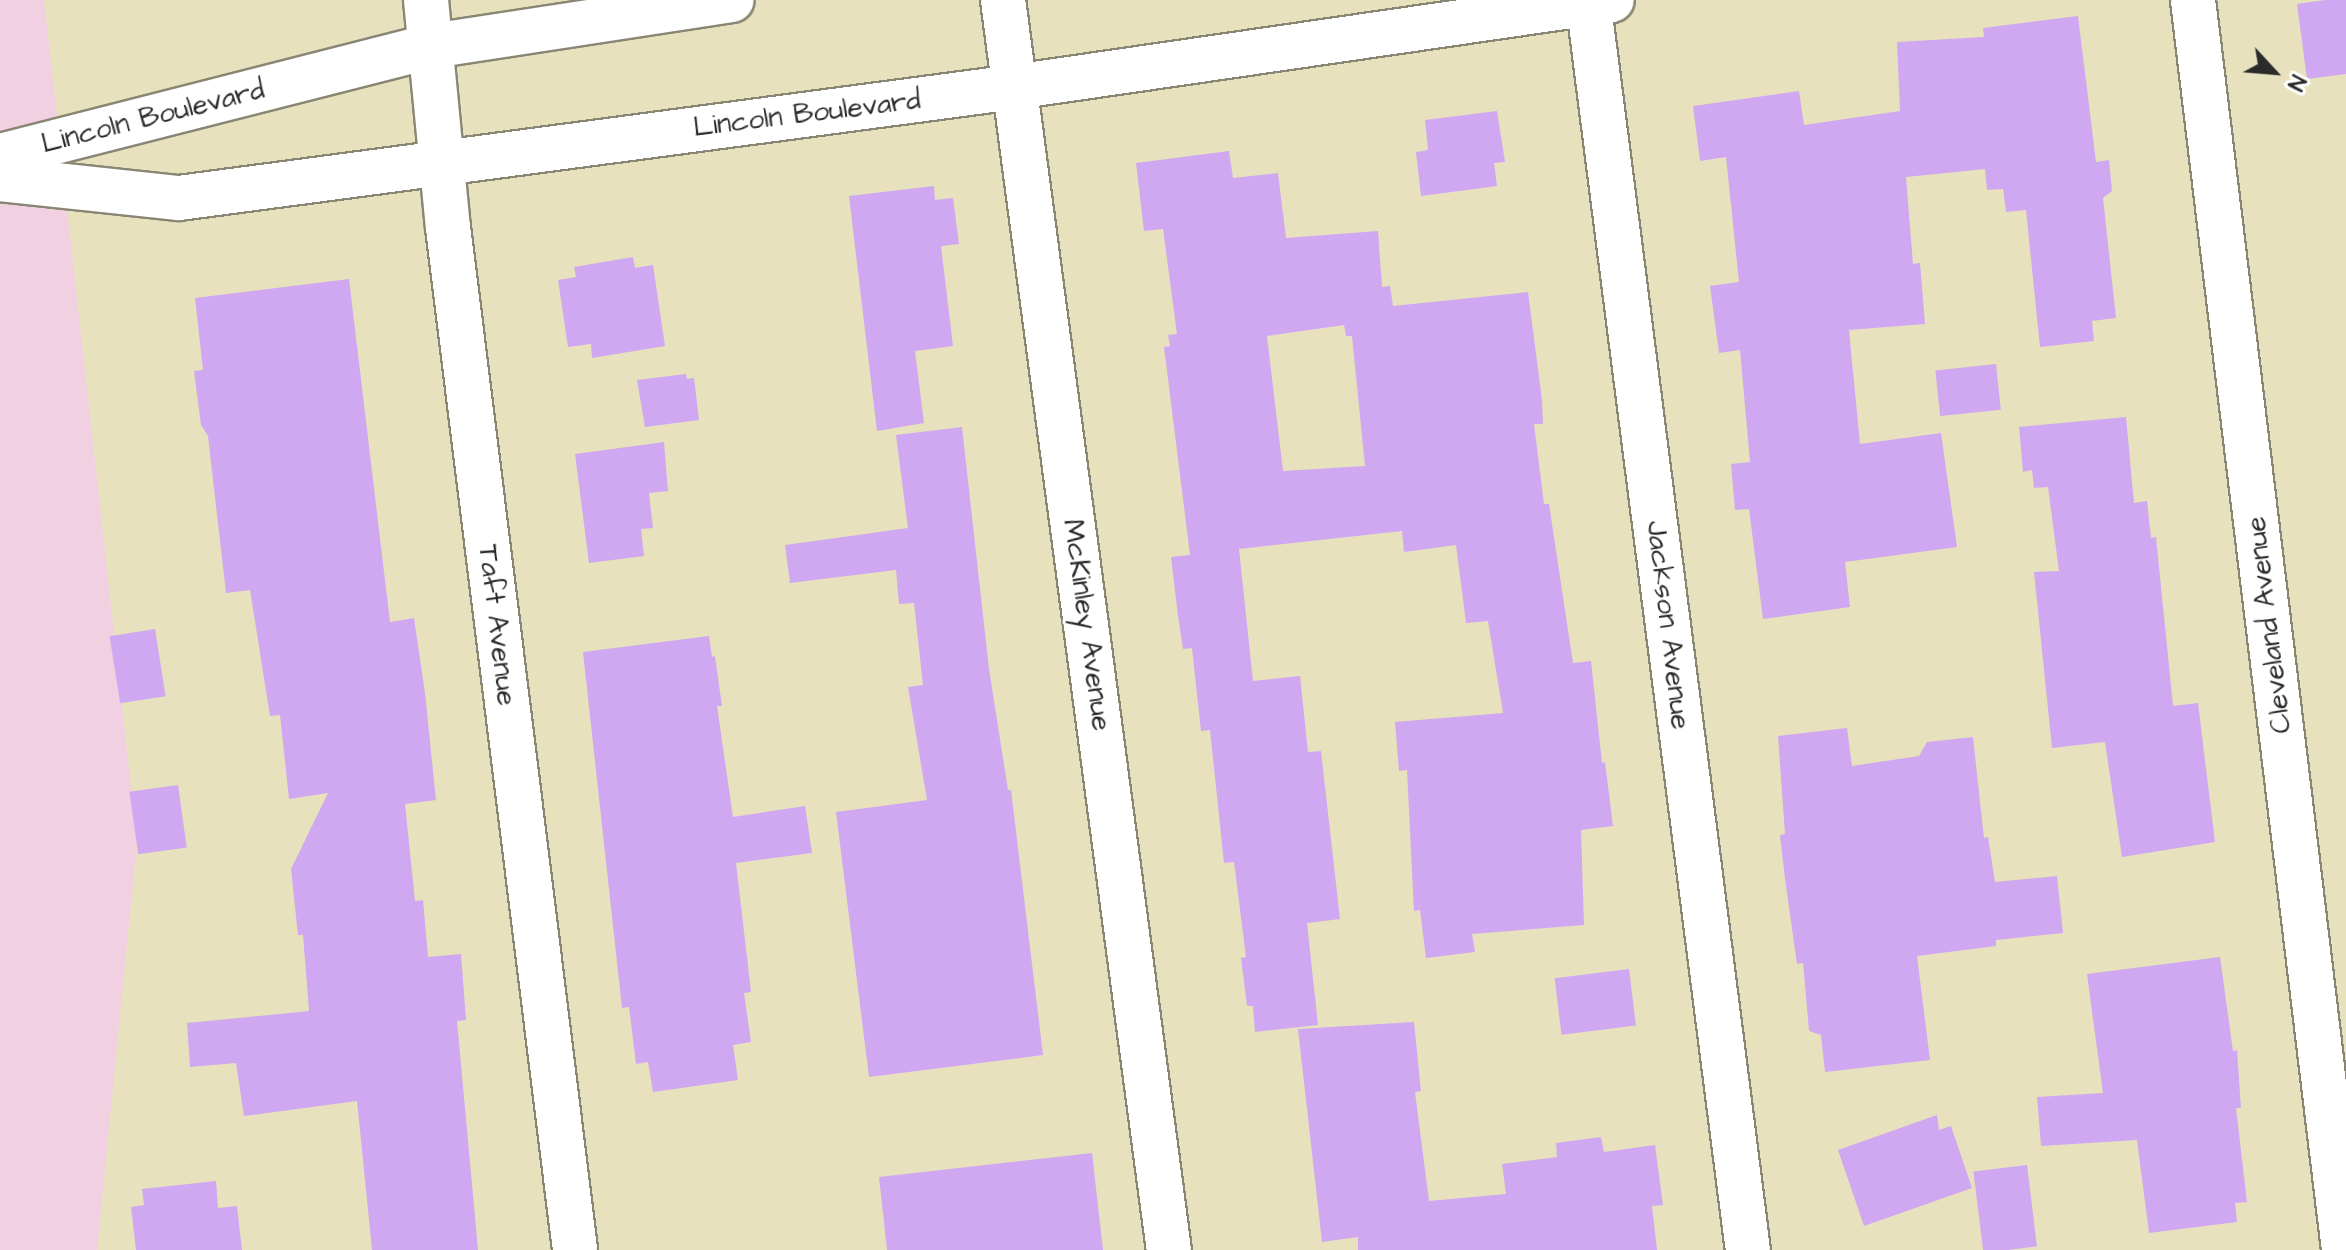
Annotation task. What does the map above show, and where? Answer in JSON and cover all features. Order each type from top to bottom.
[{"type":"street","name":"Taft Avenue","points":[[426,0],[441,161],[575,1250]]},
{"type":"street","name":"Lincoln Boulevard","points":[[0,156],[432,46],[731,0]]},
{"type":"street","name":"McKinley Avenue","points":[[1003,0],[1169,1250]]},
{"type":"street","name":"Cleveland Avenue","points":[[2193,0],[2344,1250]]},
{"type":"street","name":"Lincoln Boulevard","points":[[0,179],[179,198],[1014,87],[1596,2]]},
{"type":"street","name":"Jackson Avenue","points":[[1596,2],[1748,1250]]},
{"type":"shaded area","points":[[0,0],[44,0],[137,842],[97,1250],[0,1250]]},
{"type":"building","points":[[2346,0],[2346,74],[2307,79],[2297,4]]},
{"type":"building","points":[[2078,16],[2096,162],[2109,160],[2112,191],[2103,198],[2116,318],[2092,321],[2094,341],[2040,347],[2026,210],[2006,212],[2003,189],[1987,190],[1985,169],[1906,177],[1913,264],[1920,263],[1925,324],[1849,330],[1860,444],[1941,433],[1957,547],[1845,562],[1850,607],[1763,619],[1749,509],[1735,510],[1731,464],[1750,462],[1740,350],[1719,353],[1710,286],[1739,282],[1726,157],[1700,161],[1693,106],[1799,91],[1804,125],[1900,111],[1897,42],[1984,37],[1983,28]]},
{"type":"building","points":[[1497,111],[1505,162],[1494,163],[1497,186],[1421,196],[1416,152],[1428,150],[1425,120]]},
{"type":"building","points":[[1229,151],[1233,178],[1278,173],[1286,238],[1378,231],[1382,287],[1390,286],[1393,306],[1528,292],[1542,400],[1543,424],[1534,424],[1544,504],[1549,504],[1573,663],[1591,661],[1602,763],[1605,762],[1613,826],[1581,830],[1584,925],[1472,934],[1475,952],[1426,958],[1420,910],[1414,911],[1407,770],[1399,771],[1395,722],[1503,713],[1488,621],[1466,623],[1456,545],[1404,552],[1402,531],[1239,549],[1253,681],[1300,676],[1308,752],[1321,751],[1340,919],[1307,923],[1318,1025],[1255,1032],[1253,1006],[1247,1006],[1241,958],[1246,957],[1234,862],[1224,863],[1210,730],[1201,731],[1192,648],[1183,649],[1178,616],[1171,557],[1190,555],[1164,347],[1170,346],[1168,335],[1177,334],[1163,229],[1144,231],[1136,163]],"holes":[[[1344,325],[1346,336],[1352,336],[1365,466],[1283,471],[1267,336]]]},
{"type":"building","points":[[934,186],[935,200],[953,198],[959,244],[941,246],[953,346],[915,351],[924,423],[877,431],[849,196]]},
{"type":"building","points":[[633,257],[635,268],[653,265],[665,346],[592,358],[591,344],[568,347],[558,280],[576,277],[574,267]]},
{"type":"building","points":[[349,279],[390,622],[414,618],[425,693],[436,800],[405,804],[415,901],[423,900],[428,957],[461,954],[466,1020],[457,1021],[478,1250],[372,1250],[357,1101],[244,1116],[236,1063],[190,1067],[187,1023],[309,1011],[303,935],[298,935],[291,869],[328,793],[289,799],[280,715],[270,716],[250,590],[226,593],[208,436],[201,425],[194,371],[203,370],[195,298]]},
{"type":"building","points":[[1996,364],[2001,410],[1940,416],[1935,370]]},
{"type":"building","points":[[686,374],[687,379],[694,378],[699,420],[645,427],[637,380]]},
{"type":"building","points":[[2126,417],[2134,503],[2147,501],[2151,538],[2156,537],[2173,706],[2198,703],[2215,842],[2122,857],[2105,742],[2052,748],[2034,572],[2059,571],[2048,487],[2034,488],[2032,470],[2023,472],[2019,427]]},
{"type":"building","points":[[962,427],[989,669],[1008,790],[1011,790],[1043,1055],[869,1077],[836,812],[927,800],[908,687],[923,685],[914,603],[899,604],[896,570],[790,583],[785,545],[908,528],[896,435]]},
{"type":"building","points":[[664,442],[668,491],[649,493],[653,528],[641,529],[644,556],[589,563],[575,454]]},
{"type":"building","points":[[155,629],[166,696],[120,703],[110,636]]},
{"type":"building","points":[[709,636],[722,706],[717,706],[733,817],[805,806],[812,853],[736,863],[751,992],[744,993],[751,1042],[733,1045],[738,1080],[653,1092],[648,1062],[636,1064],[629,1007],[622,1008],[583,652]]},
{"type":"building","points":[[1847,728],[1852,766],[1919,756],[1927,742],[1973,737],[1984,838],[1988,837],[1995,882],[2057,876],[2063,933],[1996,940],[1996,946],[1917,956],[1930,1060],[1825,1072],[1821,1035],[1809,1031],[1803,963],[1797,964],[1785,879],[1780,835],[1785,834],[1778,736]]},
{"type":"building","points":[[178,785],[187,847],[138,854],[129,792]]},
{"type":"building","points":[[2220,957],[2233,1051],[2237,1050],[2241,1108],[2236,1108],[2247,1202],[2235,1203],[2237,1222],[2149,1233],[2137,1140],[2041,1146],[2037,1097],[2103,1093],[2087,974]]},
{"type":"building","points":[[1629,969],[1636,1026],[1562,1035],[1555,978]]},
{"type":"building","points":[[1414,1022],[1421,1091],[1415,1092],[1429,1201],[1506,1194],[1502,1164],[1557,1157],[1556,1143],[1601,1137],[1604,1152],[1655,1145],[1663,1205],[1652,1206],[1657,1250],[1358,1250],[1358,1237],[1322,1242],[1298,1029]]},
{"type":"building","points":[[1937,1115],[1939,1130],[1951,1126],[1972,1188],[1864,1226],[1838,1150]]},
{"type":"building","points":[[1092,1153],[1103,1250],[887,1250],[879,1177]]},
{"type":"building","points":[[2027,1165],[2037,1246],[1983,1250],[1973,1172]]},
{"type":"building","points":[[216,1181],[218,1208],[237,1206],[242,1250],[136,1250],[131,1207],[144,1205],[142,1189]]}]
